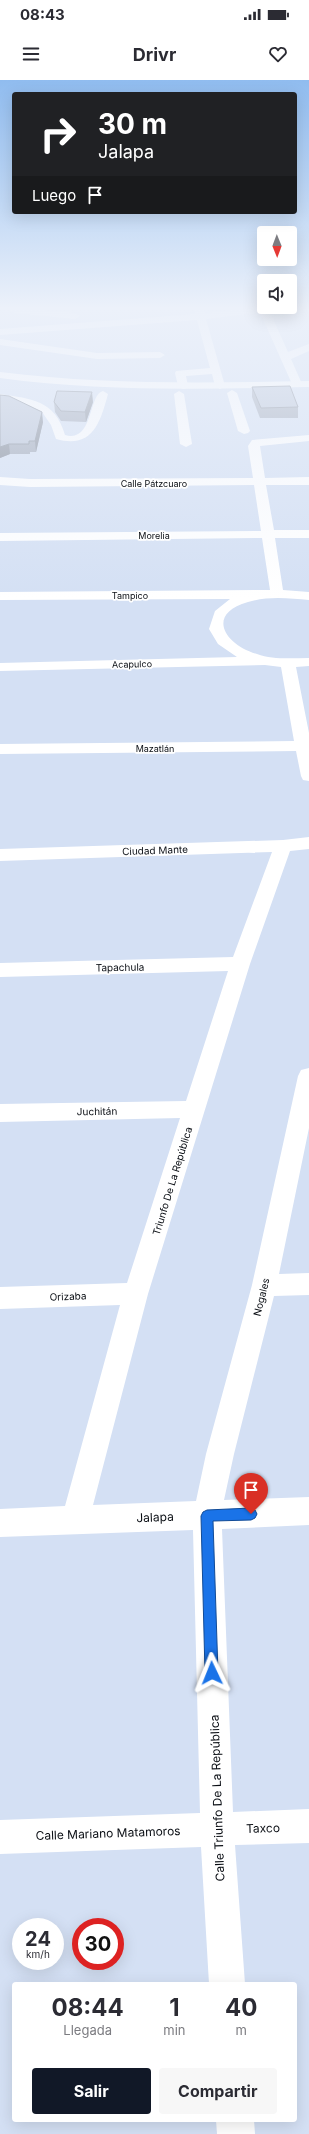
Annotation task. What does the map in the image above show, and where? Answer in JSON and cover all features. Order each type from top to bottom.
[{"type":"street","points":[[43,406],[62,425],[60,437],[80,438],[92,426],[102,406]]},
{"type":"street","points":[[108,406],[108,416]]},
{"type":"street","points":[[182,406],[186,444]]},
{"type":"street","points":[[236,406],[244,431]]},
{"type":"street","points":[[79,426],[92,426]]},
{"type":"street","points":[[284,593],[268,534],[254,446],[256,442],[309,438]]},
{"type":"street","name":"Calle Pátzcuaro","points":[[0,481],[30,483],[309,481]]},
{"type":"street","name":"Morelia","points":[[0,537],[309,534]]},
{"type":"street","points":[[309,595],[284,593],[259,595],[241,599],[227,607],[218,616],[216,626],[219,637],[229,647],[245,655],[264,661],[288,663],[309,662]]},
{"type":"street","name":"Tampico","points":[[0,596],[259,595]]},
{"type":"street","name":"Acapulco","points":[[0,667],[264,661]]},
{"type":"street","points":[[288,663],[306,746],[309,776]]},
{"type":"street","name":"Mazatlán","points":[[0,749],[306,746]]},
{"type":"street","name":"Ciudad Mante","points":[[0,854],[309,844]]},
{"type":"street","name":"Triunfo De La República","points":[[75,1520],[136,1294],[240,964],[283,846]]},
{"type":"street","name":"Tapachula","points":[[0,970],[240,964]]},
{"type":"street","name":"Nogales","points":[[207,1516],[220,1454],[264,1285],[305,1106],[309,1076]]},
{"type":"street","name":"Juchitán","points":[[0,1113],[195,1109]]},
{"type":"street","points":[[264,1285],[309,1284]]},
{"type":"street","name":"Orizaba","points":[[0,1298],[136,1294]]},
{"type":"street","name":"Jalapa","points":[[0,1523],[309,1511]]},
{"type":"street","name":"Calle Triunfo De La República","points":[[207,1516],[217,1830],[227,1982]]},
{"type":"street","name":"Taxco","points":[[217,1830],[309,1826]]},
{"type":"street","name":"Calle Mariano Matamoros","points":[[0,1837],[217,1830]]},
{"type":"street","points":[[235,2122],[236,2134]]},
{"type":"building","points":[[0,406],[29,406],[42,412],[35,441],[29,441],[29,444],[9,444],[0,447]]},
{"type":"building","points":[[57,406],[87,406],[85,412],[61,411]]},
{"type":"building","points":[[260,406],[298,407],[261,408]]},
{"type":"route","points":[[212,1673],[207,1516],[251,1514]]}]
